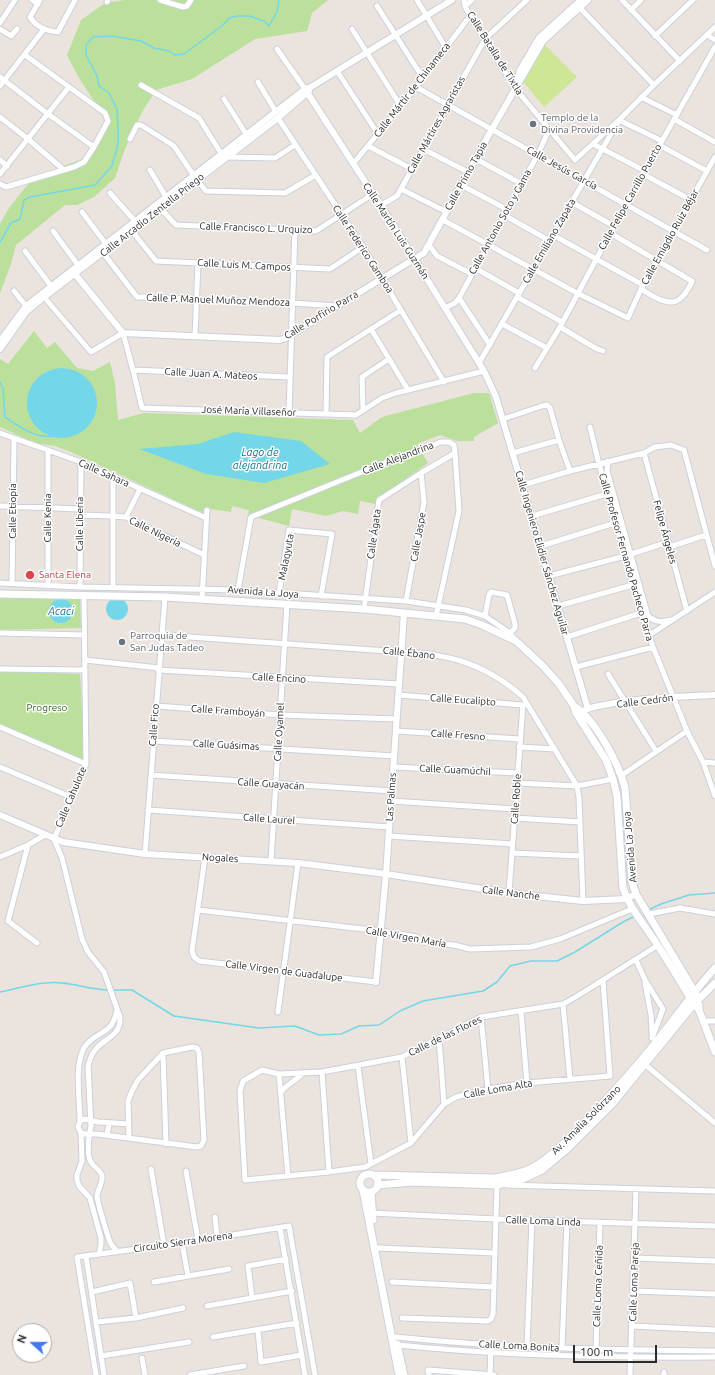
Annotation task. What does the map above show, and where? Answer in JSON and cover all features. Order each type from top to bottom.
[{"type":"main road","name":"Avenida La Joya","points":[[0,594],[165,596],[364,609],[464,619],[482,625],[516,641],[543,666],[580,710],[606,743],[622,775],[625,788],[632,882],[636,894],[695,991],[697,1005],[713,1043],[715,1052]]},
{"type":"main road","name":"Avenida La Joya","points":[[580,710],[606,760],[613,779],[617,796],[623,888],[626,899],[658,945],[690,997],[697,1005]]},
{"type":"main road","name":"Av. Amalia Solórzano","points":[[373,1175],[495,1178],[531,1168],[548,1157],[609,1098],[715,968]]},
{"type":"main road","name":"Av. Amalia Solórzano","points":[[378,1185],[412,1182],[497,1185],[523,1180],[542,1170],[568,1148],[613,1103],[715,983]]},
{"type":"main road","points":[[399,1375],[363,1190],[360,1185],[360,1179],[367,1174],[373,1175],[377,1179],[378,1185],[372,1192],[372,1213],[404,1375]]},
{"type":"main road","points":[[363,1190],[365,1192],[372,1192]]},
{"type":"street","points":[[0,23],[15,0]]},
{"type":"street","points":[[32,0],[39,2],[30,17],[33,22],[44,29],[58,32],[75,0]]},
{"type":"street","points":[[160,0],[183,7],[187,6],[191,0]]},
{"type":"street","points":[[417,0],[446,48]]},
{"type":"street","name":"Calle Arcadio Zentella Priego","points":[[0,341],[26,306],[78,265],[132,231],[307,90],[452,0]]},
{"type":"street","name":"Calle Batalla de Tixtla","points":[[464,0],[470,16],[515,88],[575,160],[593,144]]},
{"type":"street","points":[[465,6],[472,0]]},
{"type":"street","name":"Calle Mártires Agraristas","points":[[381,205],[397,196],[485,40],[527,0]]},
{"type":"street","name":"Calle Primo Tapia","points":[[414,260],[424,253],[429,245],[492,129],[543,41],[553,29],[579,4],[588,0]]},
{"type":"street","points":[[622,0],[680,61]]},
{"type":"street","points":[[631,10],[641,0]]},
{"type":"street","points":[[656,36],[693,0]]},
{"type":"street","points":[[579,4],[654,85]]},
{"type":"street","points":[[377,6],[423,78]]},
{"type":"street","name":"Calle Mártir de Chinameca","points":[[353,164],[416,87],[470,16]]},
{"type":"street","points":[[691,200],[593,144],[715,27]]},
{"type":"street","points":[[0,29],[11,36],[17,29]]},
{"type":"street","points":[[0,86],[44,29]]},
{"type":"street","points":[[352,29],[400,105]]},
{"type":"street","points":[[707,35],[715,40]]},
{"type":"street","name":"Calle Felipe Carrillo Puerto","points":[[535,368],[715,47]]},
{"type":"street","name":"Calle Martín Luis Guzmán","points":[[277,49],[307,90],[353,164],[381,205],[484,371],[496,397]]},
{"type":"street","points":[[0,184],[6,187],[74,167],[84,162],[108,121],[105,113],[25,55]]},
{"type":"street","points":[[337,71],[378,134]]},
{"type":"street","points":[[0,76],[48,114],[94,147]]},
{"type":"street","name":"Calle Federico Gamboa","points":[[258,82],[295,145],[383,279],[444,382]]},
{"type":"street","points":[[141,85],[199,118],[225,156],[275,158],[295,145]]},
{"type":"street","points":[[0,174],[69,87]]},
{"type":"street","name":"Calle Jesús García","points":[[416,87],[707,250]]},
{"type":"street","points":[[641,97],[715,142]]},
{"type":"street","points":[[224,99],[248,137]]},
{"type":"street","points":[[0,117],[64,170]]},
{"type":"street","points":[[619,120],[707,171]]},
{"type":"street","name":"Calle Emiliano Zapata","points":[[479,363],[619,120]]},
{"type":"street","points":[[130,139],[137,126],[141,125],[174,146],[206,191],[285,193],[316,175]]},
{"type":"street","name":"Calle Antonio Soto y Gama","points":[[445,308],[455,303],[459,298],[522,184],[549,130]]},
{"type":"street","points":[[368,146],[412,169]]},
{"type":"street","points":[[423,148],[468,172]]},
{"type":"street","name":"Calle Emigdio Ruiz Béjar","points":[[578,293],[628,318],[642,287],[715,157]]},
{"type":"street","points":[[0,160],[7,166]]},
{"type":"street","points":[[476,160],[522,184]]},
{"type":"street","points":[[150,170],[166,197]]},
{"type":"street","name":"Calle Arcadio Zentella Priego","points":[[0,349],[26,312],[75,274],[135,221],[166,197],[196,178]]},
{"type":"street","points":[[462,185],[508,210]]},
{"type":"street","points":[[401,189],[447,212]]},
{"type":"street","points":[[110,193],[135,221]]},
{"type":"street","name":"Calle Francisco L. Urquizo","points":[[160,208],[176,225],[316,231],[373,194]]},
{"type":"street","points":[[571,202],[614,226]]},
{"type":"street","points":[[82,212],[103,248]]},
{"type":"street","points":[[504,215],[596,259],[642,287],[659,300],[675,302],[683,296],[692,282],[691,280],[610,233]]},
{"type":"street","points":[[443,220],[578,293]]},
{"type":"street","points":[[289,412],[295,230]]},
{"type":"street","points":[[53,231],[78,265]]},
{"type":"street","name":"Calle Luis M. Campos","points":[[132,231],[156,261],[330,269],[363,247]]},
{"type":"street","points":[[429,245],[437,256],[473,271],[518,295],[597,349],[603,351]]},
{"type":"street","name":"Calle P. Manuel Muñoz Mendoza","points":[[103,248],[137,297],[337,306]]},
{"type":"street","points":[[25,251],[51,286]]},
{"type":"street","name":"Calle Porfirio Parra","points":[[123,332],[280,340],[286,338],[414,260]]},
{"type":"street","points":[[195,336],[198,262]]},
{"type":"street","points":[[75,274],[123,332],[133,370]]},
{"type":"street","points":[[14,291],[26,306]]},
{"type":"street","points":[[44,297],[91,352],[123,332]]},
{"type":"street","points":[[459,298],[490,345]]},
{"type":"street","points":[[326,414],[327,357],[401,310]]},
{"type":"street","points":[[502,324],[547,348]]},
{"type":"street","points":[[371,329],[408,390]]},
{"type":"street","points":[[363,410],[362,377],[389,359]]},
{"type":"street","name":"José María Villaseñor","points":[[133,370],[142,408],[356,415],[363,410]]},
{"type":"street","name":"Calle Juan A. Mateos","points":[[133,370],[290,377]]},
{"type":"street","points":[[363,410],[382,398],[396,393],[484,371]]},
{"type":"street","name":"Calle Ingeniero Elidier Sánchez Aguilar","points":[[496,397],[576,667],[580,710]]},
{"type":"street","points":[[502,420],[547,405],[550,408],[570,471]]},
{"type":"street","name":"Calle Profesor Fernando Pacheco Parra","points":[[590,427],[599,464],[611,493],[636,584],[648,636],[687,731],[703,762],[715,796]]},
{"type":"street","name":"Calle Sahara","points":[[0,433],[81,462],[206,518]]},
{"type":"street","name":"Calle Etiopía","points":[[12,584],[14,439]]},
{"type":"street","points":[[513,453],[559,440]]},
{"type":"street","name":"Calle Alejandrina","points":[[238,590],[251,517],[374,467],[441,442],[449,442],[454,445],[456,453]]},
{"type":"street","points":[[523,485],[644,452],[655,447],[671,445],[684,450],[715,566]]},
{"type":"street","name":"Calle Kenia","points":[[48,450],[48,586]]},
{"type":"street","name":"Felipe Ángeles","points":[[644,452],[686,611]]},
{"type":"street","points":[[436,616],[459,510],[456,453]]},
{"type":"street","name":"Calle Ágata","points":[[364,609],[379,500],[456,453]]},
{"type":"street","name":"Calle Liberia","points":[[80,587],[81,462]]},
{"type":"street","points":[[532,516],[611,493],[607,471],[608,462]]},
{"type":"street","name":"Calle Jaspe","points":[[406,601],[424,502],[421,473]]},
{"type":"street","points":[[113,476],[113,587]]},
{"type":"street","points":[[126,517],[140,489]]},
{"type":"street","points":[[0,506],[80,509]]},
{"type":"street","points":[[202,599],[207,510]]},
{"type":"street","name":"Calle Nigeria","points":[[80,515],[126,517],[204,555]]},
{"type":"street","points":[[541,546],[619,522]]},
{"type":"street","name":"Malaqyuta","points":[[279,593],[289,530],[332,534],[321,596]]},
{"type":"street","points":[[549,576],[706,535]]},
{"type":"street","name":"Avenida La Joya","points":[[0,583],[80,587],[238,590],[406,601],[466,610],[485,616],[510,633],[516,641]]},
{"type":"street","points":[[558,606],[636,584]]},
{"type":"street","points":[[485,616],[489,595],[491,592],[507,595],[515,624],[515,628],[510,633]]},
{"type":"street","points":[[648,636],[715,592]]},
{"type":"street","name":"Calle Cahulote","points":[[84,596],[86,764],[54,839],[62,858],[82,939],[88,952],[106,975],[117,1004],[121,1024],[117,1031],[97,1048],[90,1057],[88,1066],[90,1120]]},
{"type":"street","name":"Calle Fico","points":[[145,854],[158,669],[165,596]]},
{"type":"street","name":"Calle Oyamel","points":[[271,861],[287,604]]},
{"type":"street","points":[[567,637],[643,612],[652,620],[660,622],[672,620]]},
{"type":"street","name":"Las Palmas","points":[[376,982],[389,836],[404,613]]},
{"type":"street","points":[[0,633],[84,635]]},
{"type":"street","name":"Calle Ébano","points":[[161,634],[430,654],[453,659],[486,671],[516,690],[524,697],[525,704],[556,749],[577,786],[579,798],[583,901]]},
{"type":"street","points":[[576,667],[653,647]]},
{"type":"street","name":"Calle Encino","points":[[85,660],[158,669],[282,678],[399,684]]},
{"type":"street","points":[[0,669],[84,670]]},
{"type":"street","points":[[608,674],[656,751]]},
{"type":"street","name":"Calle Eucalipto","points":[[398,695],[525,704]]},
{"type":"street","name":"Calle Cedrón","points":[[580,710],[626,702],[673,697],[715,695]]},
{"type":"street","name":"Calle Roble","points":[[509,893],[519,747],[525,704]]},
{"type":"street","name":"Calle Framboyán","points":[[156,706],[280,714],[396,719]]},
{"type":"street","points":[[0,727],[86,764]]},
{"type":"street","name":"Calle Fresno","points":[[396,731],[520,739]]},
{"type":"street","points":[[622,775],[687,731]]},
{"type":"street","name":"Calle Guásimas","points":[[153,741],[394,756]]},
{"type":"street","points":[[519,747],[556,749]]},
{"type":"street","points":[[703,762],[715,763]]},
{"type":"street","points":[[0,767],[71,797]]},
{"type":"street","name":"Calle Guamúchil","points":[[393,767],[518,773]]},
{"type":"street","name":"Calle Guayacán","points":[[150,775],[392,791]]},
{"type":"street","points":[[517,783],[577,786],[613,779]]},
{"type":"street","points":[[391,801],[515,809]]},
{"type":"street","name":"Calle Laurel","points":[[148,810],[389,827]]},
{"type":"street","name":"Nogales","points":[[0,815],[54,839],[74,844],[145,854],[298,863],[386,874]]},
{"type":"street","points":[[514,818],[580,822]]},
{"type":"street","points":[[0,857],[28,845],[45,835]]},
{"type":"street","points":[[389,836],[512,844]]},
{"type":"street","points":[[28,845],[8,921],[37,944]]},
{"type":"street","points":[[512,853],[581,856]]},
{"type":"street","points":[[198,910],[205,857]]},
{"type":"street","points":[[278,1012],[285,972],[298,863]]},
{"type":"street","name":"Calle Nanche","points":[[386,874],[509,893],[583,901],[626,899],[636,894]]},
{"type":"street","points":[[647,912],[680,908],[715,914]]},
{"type":"street","name":"Calle Virgen María","points":[[198,910],[381,930],[417,937],[424,942],[454,945],[470,949],[532,947],[635,913]]},
{"type":"street","name":"Calle Virgen de Guadalupe","points":[[198,910],[192,951],[194,958],[199,961],[376,982]]},
{"type":"street","name":"Calle de las Flores","points":[[245,1180],[240,1091],[243,1081],[262,1070],[279,1074],[322,1072],[402,1058],[481,1017],[563,1004],[574,999],[658,945]]},
{"type":"street","points":[[636,960],[645,980],[662,1009],[652,1038],[651,1015],[645,980]]},
{"type":"street","name":"Calle Loma Alta","points":[[245,1180],[365,1167],[411,1143],[444,1104],[456,1096],[527,1083],[610,1076],[603,980]]},
{"type":"street","points":[[98,1254],[102,1244],[90,1198],[79,1186],[77,1180],[77,1175],[82,1161],[81,1133],[78,1127],[80,1121],[78,1071],[84,1047],[112,1025],[115,1020],[117,1004]]},
{"type":"street","points":[[563,1004],[570,1079]]},
{"type":"street","points":[[521,1011],[527,1083]]},
{"type":"street","points":[[481,1017],[488,1089]]},
{"type":"street","points":[[704,1021],[715,1021]]},
{"type":"street","points":[[440,1038],[444,1104]]},
{"type":"street","points":[[81,1133],[108,1135],[166,1144],[197,1147],[201,1146],[204,1140],[199,1052],[197,1048],[192,1047],[163,1053],[138,1080],[128,1101],[129,1138]]},
{"type":"street","points":[[163,1053],[166,1144]]},
{"type":"street","points":[[402,1058],[411,1143]]},
{"type":"street","points":[[358,1066],[371,1164]]},
{"type":"street","points":[[648,1067],[715,1123]]},
{"type":"street","points":[[322,1072],[329,1172]]},
{"type":"street","points":[[281,1092],[286,1085],[298,1078],[303,1073]]},
{"type":"street","points":[[279,1074],[288,1176]]},
{"type":"street","points":[[80,1121],[85,1119],[109,1124],[129,1124]]},
{"type":"street","points":[[90,1120],[89,1157],[91,1163],[102,1175],[102,1183],[97,1196],[108,1236],[117,1251]]},
{"type":"street","points":[[108,1135],[109,1124]]},
{"type":"street","points":[[151,1169],[164,1245]]},
{"type":"street","points":[[186,1172],[198,1240]]},
{"type":"street","points":[[402,1318],[488,1321],[491,1319],[493,1314],[497,1185],[715,1191]]},
{"type":"street","name":"Calle Loma Pareja","points":[[630,1375],[634,1291],[636,1189]]},
{"type":"street","name":"Calle Loma Linda","points":[[372,1213],[600,1223],[715,1226]]},
{"type":"street","points":[[215,1217],[217,1237]]},
{"type":"street","points":[[527,1346],[532,1220]]},
{"type":"street","points":[[562,1348],[567,1221]]},
{"type":"street","name":"Calle Loma Ceñida","points":[[596,1349],[600,1223]]},
{"type":"street","points":[[306,1375],[280,1228],[289,1226],[315,1375]]},
{"type":"street","name":"Circuito Sierra Morena","points":[[86,1256],[280,1228]]},
{"type":"street","points":[[182,1243],[188,1276]]},
{"type":"street","points":[[378,1248],[495,1253]]},
{"type":"street","points":[[96,1375],[77,1257],[86,1256],[104,1375]]},
{"type":"street","points":[[635,1258],[715,1260]]},
{"type":"street","points":[[252,1297],[248,1266],[286,1259]]},
{"type":"street","points":[[154,1282],[229,1270]]},
{"type":"street","points":[[392,1282],[493,1287]]},
{"type":"street","points":[[92,1292],[130,1283],[136,1318]]},
{"type":"street","points":[[207,1306],[292,1291]]},
{"type":"street","points":[[634,1291],[715,1294]]},
{"type":"street","points":[[96,1322],[136,1318],[183,1308]]},
{"type":"street","points":[[213,1338],[297,1323]]},
{"type":"street","points":[[632,1326],[715,1330]]},
{"type":"street","points":[[258,1331],[261,1362],[302,1356]]},
{"type":"street","name":"Calle Loma Bonita","points":[[396,1336],[491,1345],[630,1351],[715,1351]]},
{"type":"street","points":[[102,1356],[189,1342]]},
{"type":"street","name":"Calle Loma Bonita","points":[[398,1345],[491,1353],[630,1358],[715,1357]]},
{"type":"street","points":[[490,1375],[491,1345]]},
{"type":"street","points":[[142,1358],[145,1375]]},
{"type":"street","points":[[190,1375],[205,1374],[244,1366]]},
{"type":"street","points":[[429,1375],[428,1370],[494,1375]]},
{"type":"green space","points":[[125,0],[328,0],[312,13],[307,31],[255,39],[192,79],[156,90],[142,112],[125,149],[115,178],[94,197],[77,205],[65,205],[16,245],[11,264],[0,293],[0,224],[9,208],[33,178],[82,159],[107,121],[79,78],[67,55],[81,20],[105,3]]},
{"type":"green space","points":[[543,43],[577,77],[544,107],[521,79]]},
{"type":"green space","points":[[34,331],[47,348],[55,342],[77,368],[93,371],[110,362],[115,383],[118,420],[144,413],[353,420],[360,433],[382,417],[474,393],[489,393],[498,423],[474,437],[474,441],[457,441],[440,435],[417,444],[428,463],[383,495],[375,504],[360,501],[358,514],[343,511],[326,516],[292,509],[289,526],[248,515],[249,510],[232,506],[231,512],[204,508],[203,513],[71,452],[55,446],[35,443],[0,427],[0,359],[8,364]]},
{"type":"green space","points":[[0,597],[80,597],[81,628],[0,630]]},
{"type":"green space","name":"Progreso","points":[[0,671],[80,674],[85,763],[0,725]]},
{"type":"water","points":[[62,368],[75,371],[87,378],[94,390],[97,403],[94,416],[87,428],[75,435],[62,438],[49,435],[37,428],[30,416],[27,403],[30,390],[37,378],[49,371]]},
{"type":"water","name":"Lago de alejandrina","points":[[234,432],[301,441],[330,464],[264,483],[206,474],[139,449],[198,444]]},
{"type":"water","points":[[113,598],[121,598],[128,605],[128,613],[121,620],[113,620],[106,613],[106,605]]},
{"type":"water","name":"Acaci","points":[[61,599],[66,600],[72,606],[72,616],[66,622],[61,623],[56,622],[50,616],[49,611],[50,606],[56,600]]},
{"type":"waterway","points":[[0,242],[11,223],[20,219],[24,200],[30,197],[95,185],[112,166],[118,144],[117,109],[109,93],[99,86],[97,76],[86,55],[86,45],[93,37],[112,36],[141,41],[154,48],[169,51],[175,55],[184,54],[223,25],[229,18],[249,16],[264,21],[269,26],[277,12],[279,0]]},
{"type":"waterway","points":[[0,382],[3,388],[5,417],[34,434],[40,436],[53,436]]},
{"type":"waterway","points":[[648,910],[689,895],[715,893]]},
{"type":"waterway","points":[[112,990],[132,990],[174,1016],[259,1028],[295,1026],[319,1035],[341,1034],[359,1026],[379,1025],[400,1011],[423,1001],[483,991],[497,982],[510,966],[531,961],[557,961],[635,916]]},
{"type":"waterway","points":[[0,992],[35,984],[54,982],[109,990]]},
{"type":"place","name":"Templo de la Divina Providencia","points":[[533,124]]},
{"type":"place","name":"Santa Elena","points":[[30,575]]},
{"type":"place","name":"Parroquia de San Judas Tadeo","points":[[122,642]]}]
